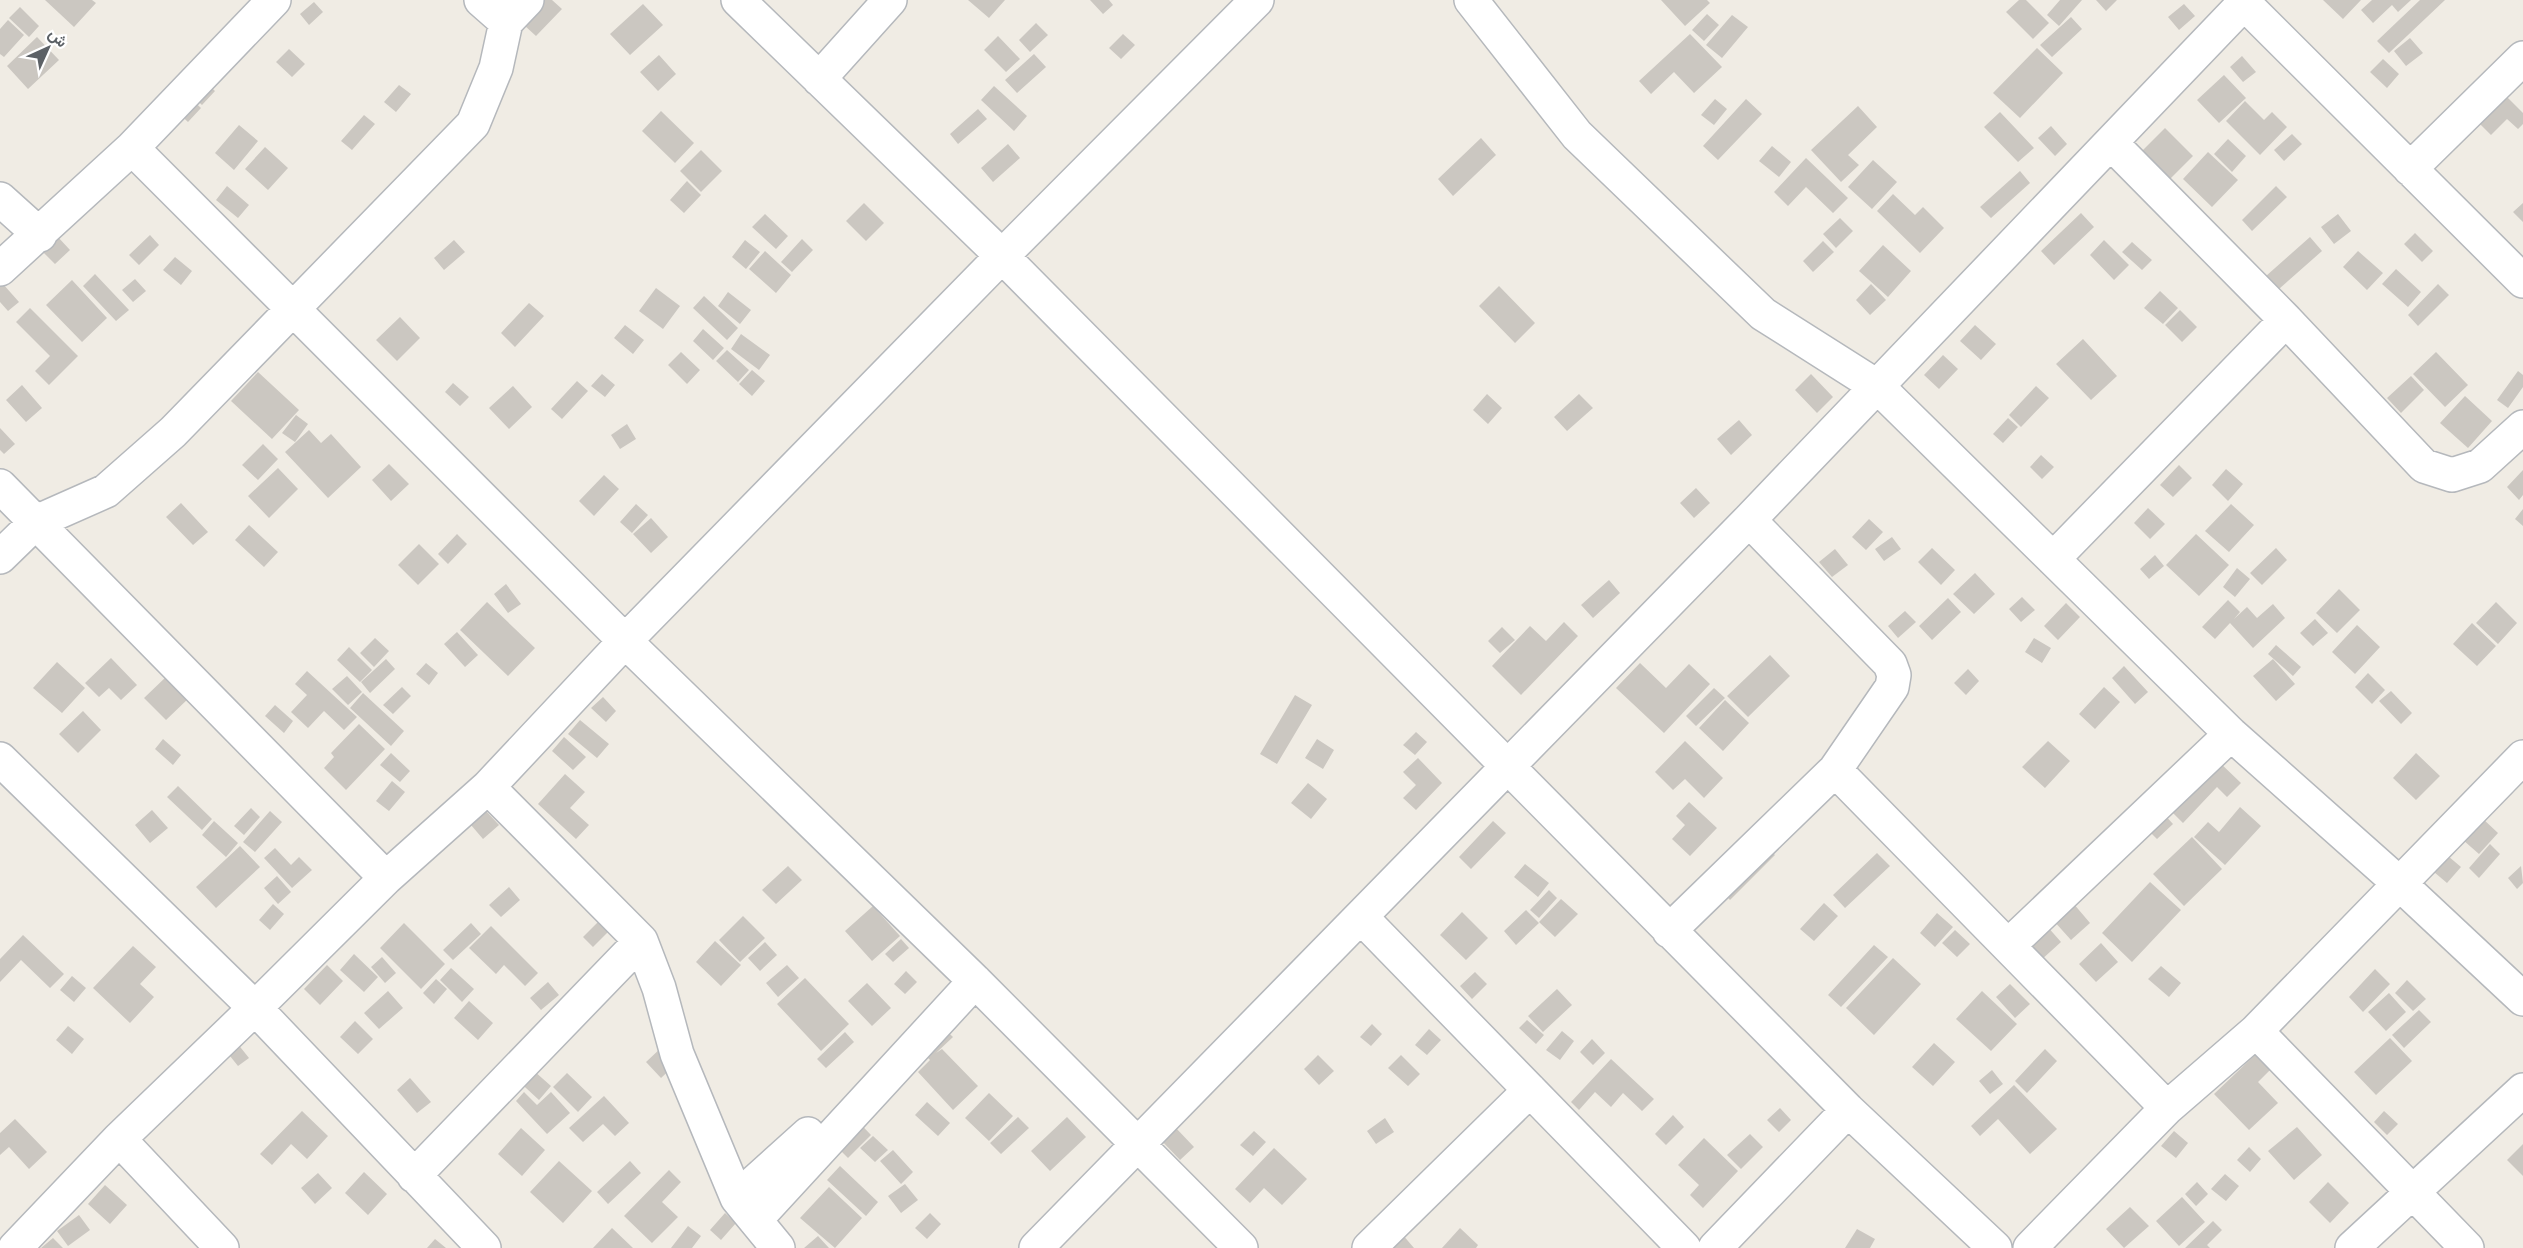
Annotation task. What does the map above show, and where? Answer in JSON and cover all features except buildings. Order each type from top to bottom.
[{"type":"street","points":[[0,557],[36,522],[106,491],[173,432],[473,124],[517,11],[481,0]]},
{"type":"street","points":[[738,0],[1002,255],[1510,765],[1669,931],[1848,1110],[1995,1248]]},
{"type":"street","points":[[819,79],[890,0]]},
{"type":"street","points":[[15,1248],[119,1138],[386,878],[488,787],[624,641],[1002,255],[1257,0]]},
{"type":"street","points":[[1471,0],[1577,135],[1755,306],[1878,387],[2231,734],[2401,885],[2523,999]]},
{"type":"street","points":[[1036,1248],[1878,387],[2244,1],[2523,281]]},
{"type":"street","points":[[0,269],[40,235],[132,148],[268,2]]},
{"type":"street","points":[[2410,169],[2523,58]]},
{"type":"street","points":[[2111,143],[2286,320],[2424,466],[2452,475],[2480,466],[2523,428]]},
{"type":"street","points":[[132,148],[624,641],[975,981],[1241,1248]]},
{"type":"street","points":[[0,199],[40,235]]},
{"type":"street","points":[[2053,559],[2286,320]]},
{"type":"street","points":[[0,486],[386,878]]},
{"type":"street","points":[[1669,931],[1835,770],[1892,687],[1894,675],[1890,664],[1749,520]]},
{"type":"street","points":[[2008,946],[2231,734]]},
{"type":"street","points":[[2030,1248],[2167,1108],[2256,1031],[2401,885],[2523,756]]},
{"type":"street","points":[[0,759],[255,1008],[484,1248]]},
{"type":"street","points":[[1835,770],[2167,1108]]},
{"type":"street","points":[[488,787],[641,941],[659,988],[677,1054],[746,1209],[778,1248]]},
{"type":"street","points":[[1361,917],[1684,1248]]},
{"type":"street","points":[[414,1176],[641,941]]},
{"type":"street","points":[[746,1209],[975,981]]},
{"type":"street","points":[[2256,1031],[2467,1248]]},
{"type":"street","points":[[1369,1248],[1530,1090]]},
{"type":"street","points":[[2352,1248],[2523,1090]]},
{"type":"street","points":[[1715,1248],[1848,1110]]},
{"type":"street","points":[[119,1138],[222,1248]]}]
